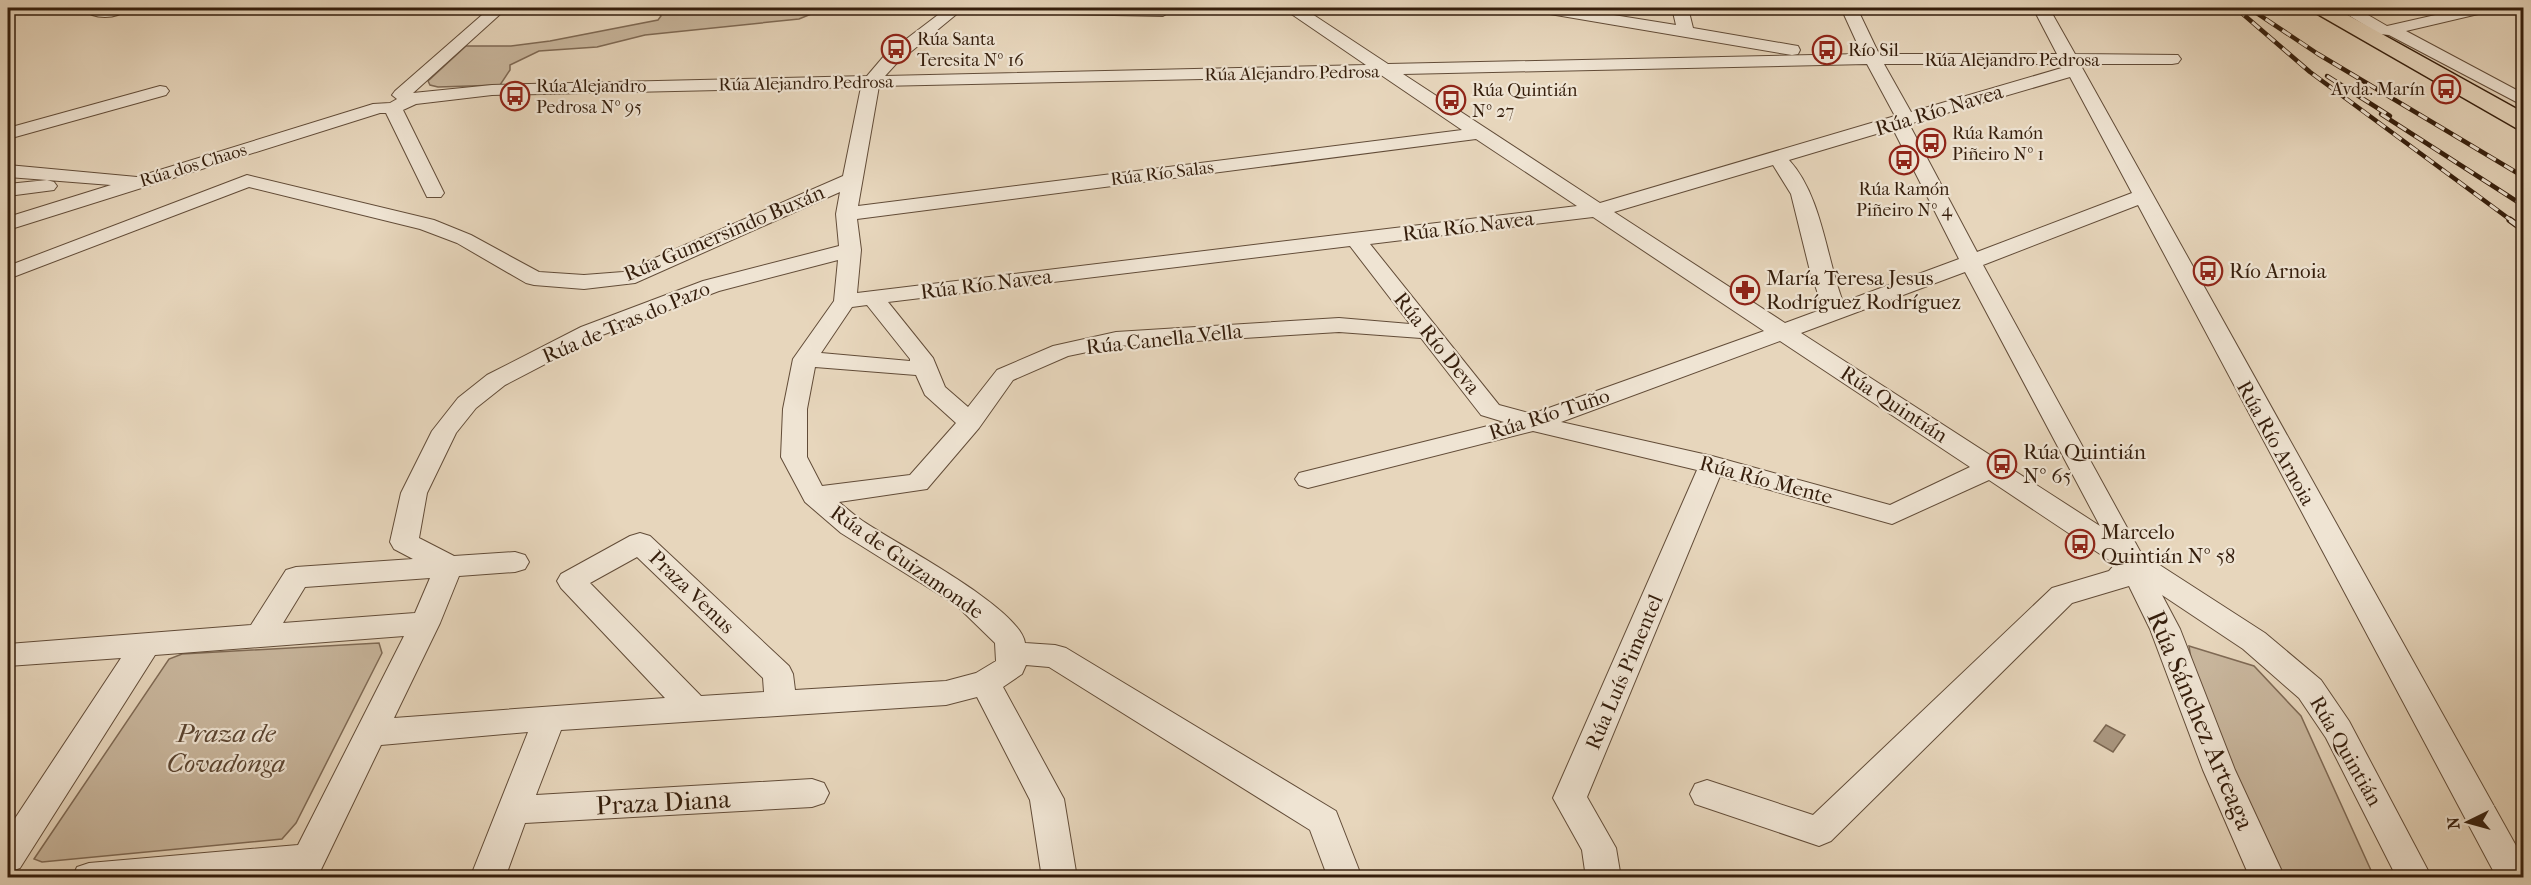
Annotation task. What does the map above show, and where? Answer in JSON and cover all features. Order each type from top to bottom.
[{"type":"main road","points":[[2321,8],[2381,31],[2523,123]]},
{"type":"street","points":[[90,8],[103,13],[120,8]]},
{"type":"street","points":[[434,193],[396,103],[499,8]]},
{"type":"street","points":[[873,81],[890,60],[956,8]]},
{"type":"street","points":[[1016,8],[1163,10]]},
{"type":"street","name":"Rúa Quintián","points":[[1293,8],[1479,133],[2254,641],[2310,689],[2338,730],[2415,878]]},
{"type":"street","points":[[1544,8],[1685,31],[1795,56]]},
{"type":"street","points":[[1680,8],[1685,31]]},
{"type":"street","name":"Rúa Sánchez Arteaga","points":[[1849,8],[1971,262],[2165,629],[2219,770],[2268,878]]},
{"type":"street","name":"Rúa Río Arnoia","points":[[2040,8],[2515,878]]},
{"type":"street","points":[[2345,8],[2381,31],[2523,101]]},
{"type":"street","points":[[2381,31],[2485,8]]},
{"type":"street","name":"Rúa Alejandro Pedrosa","points":[[396,103],[492,90],[1387,71],[1795,56],[2072,65],[2172,59]]},
{"type":"street","name":"Rúa Río Navea","points":[[845,301],[1598,210],[1778,159],[2072,65]]},
{"type":"street","name":"Rúa de Guizamonde","points":[[873,81],[868,91],[846,214],[850,250],[845,301],[805,359],[795,409],[794,457],[814,496],[851,526],[966,598],[1010,639],[1011,653]]},
{"type":"street","points":[[8,134],[160,91]]},
{"type":"street","name":"Rúa dos Chaos","points":[[8,224],[396,103]]},
{"type":"street","name":"Rúa Río Salas","points":[[846,214],[1479,133]]},
{"type":"street","points":[[1778,159],[1792,172],[1806,208],[1818,262],[1836,313]]},
{"type":"street","points":[[8,171],[138,182]]},
{"type":"street","points":[[8,190],[110,179]]},
{"type":"street","name":"Rúa Gumersindo Buxán","points":[[8,273],[247,181],[428,224],[464,239],[534,278],[584,282],[627,278],[852,179]]},
{"type":"street","name":"Rúa Río Tuño","points":[[1308,479],[1533,423],[1836,313],[2143,196]]},
{"type":"street","name":"Rúa Río Deva","points":[[1356,240],[1490,410],[1533,423]]},
{"type":"street","name":"Rúa de Tras do Pazo","points":[[449,566],[404,542],[414,493],[444,430],[467,403],[496,380],[589,332],[711,286],[850,250]]},
{"type":"street","points":[[873,298],[921,358],[934,390],[970,422]]},
{"type":"street","name":"Rúa Canella Vella","points":[[814,496],[918,483],[970,422],[1005,375],[1061,351],[1116,339],[1339,325],[1427,332]]},
{"type":"street","points":[[805,359],[925,369]]},
{"type":"street","name":"Rúa Río Mente","points":[[1533,423],[1712,465],[1893,514],[1991,468]]},
{"type":"street","name":"Rúa Luís Pimentel","points":[[1604,878],[1599,848],[1570,798],[1712,465]]},
{"type":"street","name":"Praza Venus","points":[[694,709],[571,581],[640,543],[778,674],[780,703]]},
{"type":"street","points":[[260,634],[296,577],[515,562]]},
{"type":"street","points":[[1707,794],[1819,831],[2062,595],[2119,579],[2132,563]]},
{"type":"street","points":[[102,877],[304,868],[424,623],[449,566]]},
{"type":"street","points":[[8,655],[424,623]]},
{"type":"street","points":[[8,857],[147,643]]},
{"type":"street","points":[[371,733],[550,718],[946,693],[985,683],[1011,666],[1011,653],[1055,656],[1324,822],[1342,870],[1342,878]]},
{"type":"street","points":[[985,683],[1047,799],[1060,878]]},
{"type":"street","points":[[487,878],[550,718]]},
{"type":"street","name":"Praza Diana","points":[[513,810],[812,793]]},
{"type":"green space","points":[[656,8],[826,8],[799,19],[645,35],[597,47],[539,51],[510,65],[510,70],[500,85],[438,87],[430,85],[428,81],[466,46],[511,46],[550,41],[658,20],[661,16]]},
{"type":"green space","name":"Praza de Covadonga","points":[[379,643],[382,653],[296,823],[282,839],[42,862],[34,859],[169,659],[182,654]]},
{"type":"green space","points":[[2189,646],[2254,666],[2301,716],[2374,877],[2279,877],[2195,684]]},
{"type":"shaded area","points":[[2106,725],[2125,735],[2113,752],[2094,741]]},
{"type":"railway","points":[[2249,8],[2318,54],[2524,177]]},
{"type":"railway","points":[[2237,9],[2310,72],[2512,221]]},
{"type":"railway","points":[[2327,76],[2390,116]]},
{"type":"railway","points":[[2381,114],[2524,206]]},
{"type":"railway","points":[[2510,220],[2524,230]]},
{"type":"place","name":"Rúa Santa Teresita Nº 16","points":[[896,49]]},
{"type":"place","name":"Río Sil","points":[[1827,50]]},
{"type":"place","name":"Avda. Marín","points":[[2446,89]]},
{"type":"place","name":"Rúa Alejandro Pedrosa Nº 95","points":[[515,96]]},
{"type":"place","name":"Rúa Quintián Nº 27","points":[[1451,100]]},
{"type":"place","name":"Rúa Ramón Piñeiro Nº 1","points":[[1931,143]]},
{"type":"place","name":"Rúa Ramón Piñeiro Nº 4","points":[[1904,160]]},
{"type":"place","name":"Río Arnoia","points":[[2208,271]]},
{"type":"place","name":"María Teresa Jesus Rodríguez Rodríguez","points":[[1745,290]]},
{"type":"place","name":"Rúa Quintián Nº 65","points":[[2002,464]]},
{"type":"place","name":"Marcelo Quintián Nº 58","points":[[2080,544]]}]
